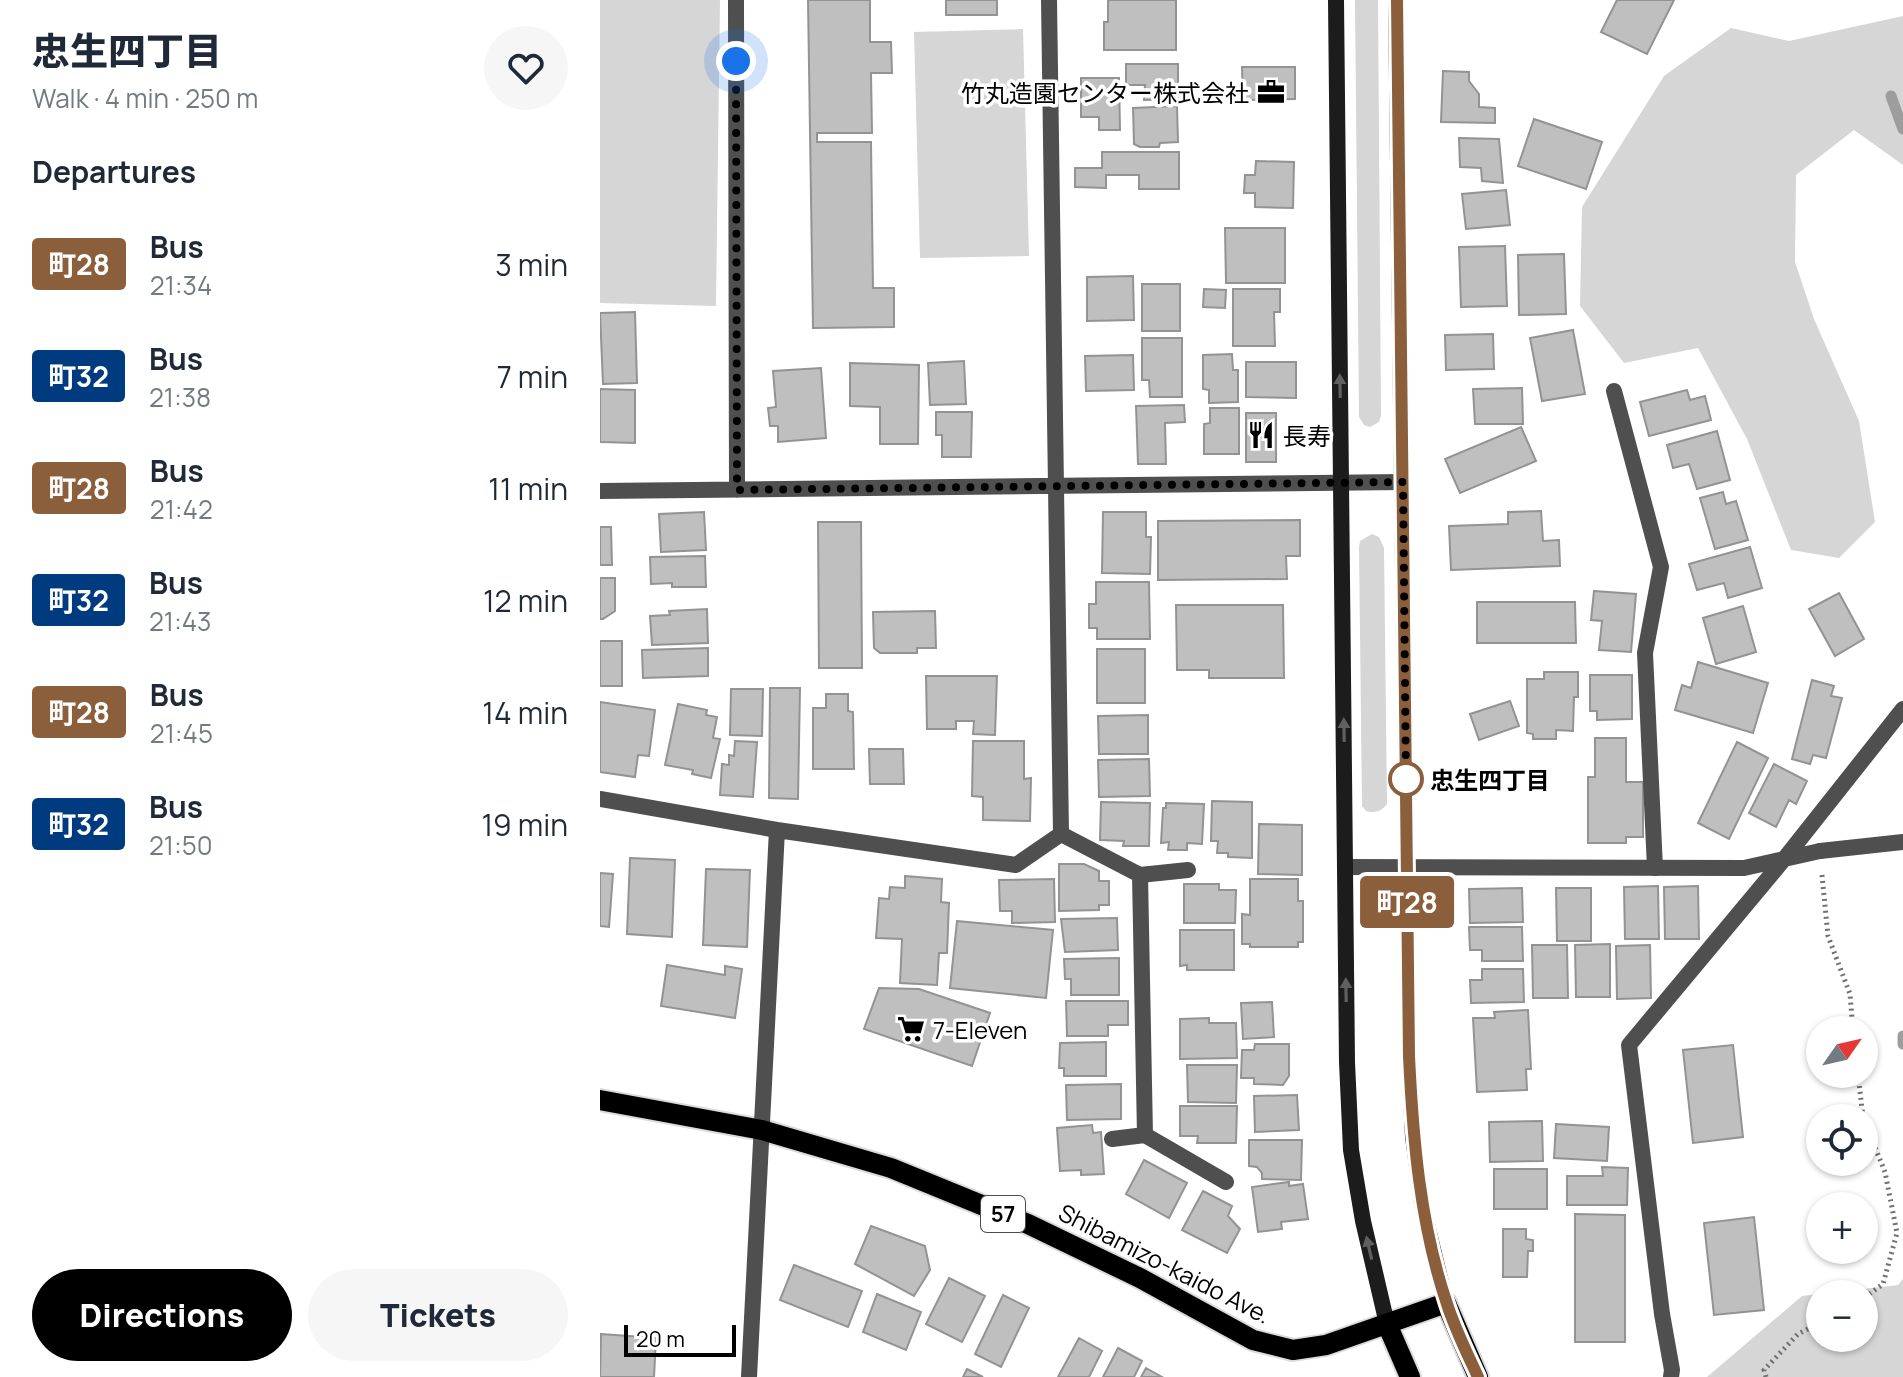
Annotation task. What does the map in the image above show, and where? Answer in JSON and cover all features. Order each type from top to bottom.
[{"type":"main road","name":"Shibamizo-kaido Ave.","points":[[600,1100],[762,1130],[891,1168],[1028,1224],[1140,1278],[1253,1340],[1293,1350],[1326,1345],[1446,1303]]},
{"type":"main road","points":[[1446,1303],[1478,1377]]},
{"type":"main road","points":[[1387,1324],[1410,1377]]},
{"type":"street","points":[[736,0],[737,490]]},
{"type":"street","points":[[1049,0],[1061,834]]},
{"type":"street","points":[[1336,0],[1347,1062],[1351,1150],[1363,1221],[1387,1324]]},
{"type":"street","points":[[1396,0],[1413,1137],[1422,1204],[1446,1303]]},
{"type":"street","points":[[1614,391],[1661,567],[1645,653],[1655,868]]},
{"type":"street","points":[[600,491],[1403,482]]},
{"type":"street","points":[[1671,1377],[1629,1045],[1785,858],[1903,709]]},
{"type":"street","points":[[600,799],[777,830],[1016,865],[1061,834]]},
{"type":"street","points":[[749,1377],[777,830]]},
{"type":"street","points":[[1061,834],[1140,875],[1188,870]]},
{"type":"street","points":[[1345,867],[1744,868],[1820,851],[1903,842]]},
{"type":"street","points":[[1140,875],[1145,1135]]},
{"type":"street","points":[[1112,1139],[1145,1135],[1226,1182]]},
{"type":"path","points":[[1820,851],[1828,936],[1850,994],[1852,1016]]},
{"type":"path","points":[[1878,1154],[1885,1172],[1897,1233],[1883,1284],[1878,1288]]},
{"type":"path","points":[[1766,1377],[1764,1370],[1798,1334],[1806,1330]]},
{"type":"shaded area","points":[[600,0],[720,0],[716,306],[600,303]]},
{"type":"shaded area","points":[[1355,0],[1378,0],[1381,416],[1379,422],[1370,427],[1364,425],[1359,417]]},
{"type":"shaded area","points":[[1903,16],[1903,165],[1854,130],[1796,175],[1795,262],[1814,319],[1859,421],[1875,522],[1839,558],[1791,550],[1747,439],[1698,348],[1624,363],[1580,306],[1582,207],[1664,76],[1731,28],[1789,41]]},
{"type":"shaded area","points":[[1023,29],[1029,256],[920,258],[914,32]]},
{"type":"shaded area","points":[[1372,534],[1379,537],[1384,548],[1387,804],[1372,812],[1362,806],[1359,547],[1360,541]]},
{"type":"shaded area","points":[[1903,1279],[1903,1377],[1707,1377],[1802,1296],[1806,1296],[1806,1352],[1878,1352],[1878,1287],[1898,1285]]},
{"type":"building","points":[[808,0],[870,0],[870,42],[891,42],[892,73],[871,73],[872,133],[817,133],[817,142],[871,142],[873,288],[894,288],[894,327],[813,328]]},
{"type":"building","points":[[946,0],[997,0],[997,15],[946,15]]},
{"type":"building","points":[[1108,0],[1176,0],[1176,50],[1104,50]]},
{"type":"building","points":[[1617,0],[1674,0],[1647,54],[1601,32]]},
{"type":"building","points":[[1126,64],[1178,64],[1178,99],[1144,100],[1145,85],[1126,85]]},
{"type":"building","points":[[1242,67],[1295,67],[1295,99],[1243,100]]},
{"type":"building","points":[[1443,71],[1469,72],[1469,81],[1479,94],[1479,107],[1495,108],[1495,123],[1441,122]]},
{"type":"building","points":[[1081,78],[1119,78],[1120,130],[1099,130],[1099,117],[1081,117]]},
{"type":"building","points":[[1177,106],[1178,142],[1160,143],[1159,147],[1134,144],[1133,108]]},
{"type":"building","points":[[1534,119],[1602,142],[1586,189],[1518,166]]},
{"type":"building","points":[[1459,138],[1499,139],[1503,183],[1482,181],[1481,168],[1460,167]]},
{"type":"building","points":[[1102,152],[1179,152],[1179,189],[1139,189],[1139,175],[1106,175],[1106,188],[1075,187],[1075,168],[1102,168]]},
{"type":"building","points":[[1256,161],[1294,162],[1293,208],[1255,207],[1255,193],[1244,193],[1245,175],[1255,175]]},
{"type":"building","points":[[1506,190],[1510,225],[1466,229],[1462,194]]},
{"type":"building","points":[[1225,228],[1285,228],[1285,283],[1226,283]]},
{"type":"building","points":[[1505,246],[1507,306],[1461,307],[1459,247]]},
{"type":"building","points":[[1564,254],[1566,314],[1519,315],[1518,255]]},
{"type":"building","points":[[1133,276],[1134,320],[1087,321],[1087,277]]},
{"type":"building","points":[[1142,284],[1180,284],[1180,331],[1142,331]]},
{"type":"building","points":[[1204,289],[1226,290],[1225,308],[1203,307]]},
{"type":"building","points":[[1233,289],[1280,289],[1280,312],[1274,312],[1275,346],[1233,346]]},
{"type":"building","points":[[635,312],[637,383],[603,384],[600,313]]},
{"type":"building","points":[[1573,330],[1585,394],[1542,401],[1530,338]]},
{"type":"building","points":[[1493,334],[1494,369],[1446,370],[1445,335]]},
{"type":"building","points":[[1142,338],[1182,338],[1182,397],[1150,397],[1149,380],[1142,380]]},
{"type":"building","points":[[1232,354],[1233,370],[1238,370],[1238,402],[1209,403],[1209,390],[1203,389],[1203,355]]},
{"type":"building","points":[[1133,355],[1134,390],[1086,391],[1085,356]]},
{"type":"building","points":[[964,361],[966,404],[930,405],[928,363]]},
{"type":"building","points":[[1246,362],[1296,362],[1296,398],[1246,397]]},
{"type":"building","points":[[850,363],[919,365],[918,444],[880,444],[880,407],[850,406]]},
{"type":"building","points":[[821,368],[826,438],[778,442],[778,426],[770,426],[768,408],[776,407],[773,371]]},
{"type":"building","points":[[1522,388],[1523,424],[1475,424],[1473,389]]},
{"type":"building","points":[[600,389],[635,390],[635,443],[600,442]]},
{"type":"building","points":[[1687,390],[1690,400],[1705,396],[1711,420],[1649,436],[1640,402]]},
{"type":"building","points":[[1184,405],[1185,422],[1165,423],[1166,464],[1138,464],[1136,406]]},
{"type":"building","points":[[1210,408],[1239,408],[1239,454],[1204,454],[1204,424],[1210,423]]},
{"type":"building","points":[[936,412],[972,412],[971,457],[942,457],[942,435],[936,435]]},
{"type":"building","points":[[1246,413],[1276,413],[1276,462],[1246,462]]},
{"type":"building","points":[[1521,427],[1536,461],[1460,493],[1445,459]]},
{"type":"building","points":[[1717,431],[1730,480],[1697,489],[1689,464],[1673,468],[1667,445]]},
{"type":"building","points":[[1723,492],[1726,504],[1736,501],[1748,540],[1715,549],[1700,498]]},
{"type":"building","points":[[1541,511],[1543,541],[1559,540],[1560,566],[1451,570],[1449,526],[1508,524],[1508,512]]},
{"type":"building","points":[[704,512],[706,550],[661,552],[659,514]]},
{"type":"building","points":[[1103,512],[1146,512],[1146,537],[1151,537],[1150,574],[1102,573]]},
{"type":"building","points":[[1300,520],[1300,556],[1286,556],[1287,579],[1158,580],[1158,521]]},
{"type":"building","points":[[818,522],[861,522],[862,668],[819,668]]},
{"type":"building","points":[[600,527],[611,527],[612,565],[600,565]]},
{"type":"building","points":[[1750,547],[1762,588],[1728,598],[1724,583],[1697,590],[1689,564]]},
{"type":"building","points":[[705,556],[706,587],[651,584],[650,557]]},
{"type":"building","points":[[600,578],[615,578],[615,611],[603,619],[600,619]]},
{"type":"building","points":[[1096,582],[1149,582],[1150,639],[1097,639],[1097,628],[1089,628],[1089,604],[1096,604]]},
{"type":"building","points":[[1594,591],[1636,594],[1631,652],[1599,650],[1602,621],[1591,620]]},
{"type":"building","points":[[1839,593],[1864,639],[1835,656],[1809,609]]},
{"type":"building","points":[[1477,602],[1575,602],[1576,643],[1477,643]]},
{"type":"building","points":[[1176,605],[1283,605],[1284,678],[1209,678],[1209,670],[1177,670]]},
{"type":"building","points":[[1743,606],[1756,652],[1716,664],[1703,618]]},
{"type":"building","points":[[707,609],[708,643],[652,645],[650,616],[670,615],[669,611]]},
{"type":"building","points":[[935,611],[936,648],[917,648],[917,653],[880,653],[874,648],[873,612]]},
{"type":"building","points":[[600,641],[622,641],[622,686],[600,686]]},
{"type":"building","points":[[708,648],[708,676],[643,678],[642,650]]},
{"type":"building","points":[[1097,649],[1145,649],[1145,703],[1097,703]]},
{"type":"building","points":[[1698,662],[1768,683],[1753,733],[1675,710],[1682,685],[1691,688]]},
{"type":"building","points":[[1544,672],[1578,672],[1573,731],[1556,730],[1556,739],[1533,739],[1533,734],[1527,733],[1527,679],[1544,679]]},
{"type":"building","points":[[1590,675],[1632,675],[1632,719],[1597,720],[1597,711],[1590,711]]},
{"type":"building","points":[[926,676],[997,676],[995,735],[973,734],[974,721],[956,721],[956,729],[927,729]]},
{"type":"building","points":[[1812,680],[1834,686],[1831,696],[1842,698],[1826,758],[1813,755],[1810,764],[1792,759]]},
{"type":"building","points":[[770,688],[800,688],[798,799],[769,798]]},
{"type":"building","points":[[731,689],[763,689],[762,736],[730,735]]},
{"type":"building","points":[[826,694],[848,694],[848,711],[853,712],[854,769],[813,769],[813,708],[826,708]]},
{"type":"building","points":[[1510,701],[1519,726],[1479,740],[1470,714]]},
{"type":"building","points":[[600,702],[655,710],[649,756],[638,755],[635,777],[600,772]]},
{"type":"building","points":[[678,704],[707,710],[706,715],[717,717],[713,738],[720,739],[711,778],[692,774],[693,770],[665,765]]},
{"type":"building","points":[[1148,715],[1148,754],[1099,754],[1098,716]]},
{"type":"building","points":[[1595,738],[1626,738],[1626,782],[1643,782],[1643,837],[1626,837],[1626,843],[1588,843],[1588,777],[1595,777]]},
{"type":"building","points":[[735,741],[757,742],[753,797],[720,795],[722,764],[729,765],[729,755],[734,756]]},
{"type":"building","points":[[973,741],[1024,741],[1024,779],[1031,778],[1030,821],[983,820],[983,797],[972,796]]},
{"type":"building","points":[[1737,742],[1768,758],[1729,839],[1698,823]]},
{"type":"building","points":[[869,749],[903,749],[904,784],[870,784]]},
{"type":"building","points":[[1149,759],[1150,796],[1099,797],[1098,760]]},
{"type":"building","points":[[1774,764],[1807,781],[1796,804],[1789,800],[1776,827],[1749,813]]},
{"type":"building","points":[[1212,801],[1252,802],[1252,858],[1228,857],[1228,853],[1217,853],[1218,841],[1211,841]]},
{"type":"building","points":[[1101,802],[1150,803],[1149,846],[1123,846],[1124,841],[1100,840]]},
{"type":"building","points":[[1166,803],[1204,804],[1202,844],[1187,843],[1187,850],[1168,850],[1169,842],[1161,843]]},
{"type":"building","points":[[1259,824],[1302,825],[1302,875],[1258,874]]},
{"type":"building","points":[[630,858],[675,860],[672,937],[627,934]]},
{"type":"building","points":[[1059,864],[1084,864],[1099,871],[1099,881],[1109,881],[1109,905],[1099,905],[1099,910],[1059,911]]},
{"type":"building","points":[[706,869],[750,870],[747,947],[703,945]]},
{"type":"building","points":[[600,873],[613,874],[609,927],[600,926]]},
{"type":"building","points":[[905,876],[942,879],[941,902],[949,903],[947,953],[939,953],[937,985],[900,983],[902,939],[876,938],[879,898],[889,899],[890,887],[905,888]]},
{"type":"building","points":[[1054,879],[1055,922],[1012,923],[1012,911],[1000,911],[999,880]]},
{"type":"building","points":[[1250,879],[1298,879],[1298,901],[1303,901],[1303,942],[1298,942],[1298,947],[1250,947],[1250,944],[1242,944],[1242,914],[1250,915]]},
{"type":"building","points":[[1184,884],[1219,884],[1219,890],[1236,890],[1235,923],[1184,923]]},
{"type":"building","points":[[1658,886],[1659,939],[1625,939],[1624,887]]},
{"type":"building","points":[[1698,886],[1699,939],[1665,939],[1664,887]]},
{"type":"building","points":[[1522,888],[1523,922],[1470,923],[1469,889]]},
{"type":"building","points":[[1556,888],[1591,888],[1591,941],[1557,941]]},
{"type":"building","points":[[1117,918],[1118,950],[1065,952],[1061,919]]},
{"type":"building","points":[[957,921],[1053,930],[1046,998],[950,988]]},
{"type":"building","points":[[1469,927],[1522,927],[1523,961],[1482,961],[1482,950],[1470,950]]},
{"type":"building","points":[[1180,930],[1234,930],[1234,970],[1187,970],[1187,965],[1180,966]]},
{"type":"building","points":[[1610,944],[1610,997],[1576,997],[1575,945]]},
{"type":"building","points":[[1532,945],[1567,945],[1568,998],[1533,998]]},
{"type":"building","points":[[1650,945],[1651,998],[1617,999],[1616,946]]},
{"type":"building","points":[[1119,958],[1119,995],[1071,995],[1071,979],[1065,979],[1064,959]]},
{"type":"building","points":[[667,965],[725,975],[725,966],[742,969],[735,1018],[661,1006]]},
{"type":"building","points":[[1482,969],[1523,969],[1524,1002],[1471,1003],[1470,980],[1482,980]]},
{"type":"building","points":[[879,988],[919,989],[990,1013],[972,1066],[864,1029]]},
{"type":"building","points":[[1066,1001],[1128,1001],[1128,1025],[1108,1025],[1108,1036],[1067,1036]]},
{"type":"building","points":[[1272,1002],[1274,1037],[1243,1039],[1241,1003]]},
{"type":"building","points":[[1528,1010],[1531,1069],[1526,1069],[1527,1090],[1477,1092],[1473,1018],[1495,1018],[1494,1012]]},
{"type":"building","points":[[1209,1018],[1209,1023],[1236,1023],[1237,1058],[1180,1059],[1180,1019]]},
{"type":"building","points":[[1106,1042],[1106,1076],[1064,1076],[1064,1068],[1059,1068],[1060,1043]]},
{"type":"building","points":[[1255,1044],[1289,1044],[1289,1076],[1283,1085],[1254,1084],[1254,1078],[1241,1078],[1242,1050],[1254,1050]]},
{"type":"building","points":[[1733,1045],[1743,1137],[1693,1143],[1683,1050]]},
{"type":"building","points":[[1187,1065],[1237,1065],[1236,1103],[1188,1102]]},
{"type":"building","points":[[1121,1084],[1121,1119],[1067,1120],[1066,1085]]},
{"type":"building","points":[[1297,1095],[1299,1130],[1255,1132],[1254,1096]]},
{"type":"building","points":[[1180,1106],[1237,1106],[1236,1143],[1197,1143],[1198,1136],[1180,1136]]},
{"type":"building","points":[[1542,1121],[1543,1161],[1490,1162],[1489,1122]]},
{"type":"building","points":[[1556,1124],[1609,1127],[1607,1161],[1554,1158]]},
{"type":"building","points":[[1092,1125],[1093,1133],[1101,1132],[1104,1174],[1081,1175],[1081,1170],[1060,1171],[1057,1128]]},
{"type":"building","points":[[1249,1140],[1302,1140],[1301,1180],[1262,1179],[1257,1167],[1249,1166]]},
{"type":"building","points":[[1144,1160],[1187,1183],[1169,1218],[1126,1194]]},
{"type":"building","points":[[1602,1167],[1628,1168],[1627,1205],[1567,1205],[1567,1176],[1603,1176]]},
{"type":"building","points":[[1494,1169],[1547,1169],[1547,1209],[1494,1209]]},
{"type":"building","points":[[1289,1182],[1289,1186],[1303,1184],[1308,1219],[1281,1222],[1282,1229],[1258,1232],[1252,1187]]},
{"type":"building","points":[[1203,1191],[1232,1206],[1228,1216],[1240,1229],[1227,1253],[1182,1230]]},
{"type":"building","points":[[1575,1214],[1625,1215],[1625,1342],[1575,1342]]},
{"type":"building","points":[[1754,1217],[1764,1310],[1714,1315],[1704,1223]]},
{"type":"building","points":[[871,1226],[925,1246],[930,1270],[914,1296],[855,1264]]},
{"type":"building","points":[[1503,1229],[1526,1229],[1526,1239],[1533,1240],[1533,1251],[1528,1251],[1527,1277],[1503,1277]]},
{"type":"building","points":[[794,1265],[862,1291],[848,1327],[780,1300]]},
{"type":"building","points":[[949,1278],[985,1296],[962,1342],[926,1324]]},
{"type":"building","points":[[877,1294],[921,1312],[906,1350],[863,1332]]},
{"type":"building","points":[[1003,1295],[1029,1308],[1001,1367],[975,1354]]},
{"type":"building","points":[[601,1334],[656,1338],[654,1377],[600,1377]]},
{"type":"building","points":[[1079,1338],[1102,1351],[1089,1377],[1058,1377]]},
{"type":"building","points":[[1118,1348],[1142,1361],[1134,1377],[1103,1377]]},
{"type":"building","points":[[1146,1368],[1162,1377],[1141,1377]]},
{"type":"building","points":[[967,1369],[983,1377],[963,1377]]},
{"type":"waterway","points":[[1891,96],[1903,129]]},
{"type":"waterway","points":[[1903,1036],[1903,1044]]},
{"type":"bus line","name":"町28","points":[[1397,0],[1409,1056],[1413,1137],[1422,1204],[1446,1303],[1478,1377]]},
{"type":"place","name":"竹丸造園センター株式会社","points":[[1271,92]]},
{"type":"place","name":"長寿","points":[[1261,435]]},
{"type":"place","name":"忠生四丁目","points":[[1406,779]]},
{"type":"place","name":"7-Eleven","points":[[911,1029]]},
{"type":"route","points":[[736,61],[737,490],[1403,482],[1406,779]]}]
